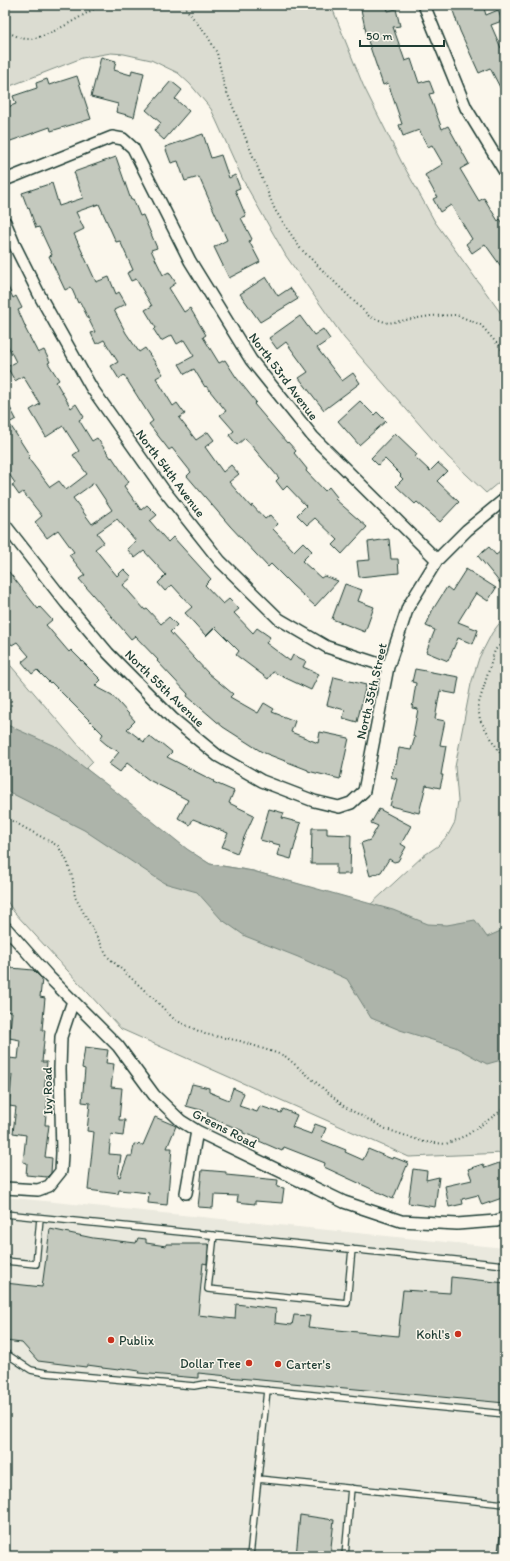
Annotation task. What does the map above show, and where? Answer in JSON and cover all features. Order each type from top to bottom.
[{"type":"street","points":[[424,5],[466,108],[505,172]]},
{"type":"street","name":"North 53rd Avenue","points":[[5,180],[112,137],[124,139],[133,148],[190,261],[251,360],[313,437],[437,560]]},
{"type":"street","name":"North 54th Avenue","points":[[5,222],[15,246],[41,298],[91,387],[163,489],[220,561],[279,619],[327,647],[388,667]]},
{"type":"street","name":"North 35th Street","points":[[351,804],[364,791],[388,667],[408,607],[437,560],[467,530],[505,500]]},
{"type":"street","name":"North 55th Avenue","points":[[5,525],[66,603],[108,653],[173,719],[218,756],[262,781],[314,801],[339,806],[351,804]]},
{"type":"street","name":"Greens Road","points":[[5,927],[49,977],[118,1046],[154,1095],[181,1121],[197,1131],[344,1202],[401,1221],[457,1224],[496,1221],[505,1218]]},
{"type":"street","name":"Ivy Road","points":[[5,1188],[38,1190],[50,1186],[61,1171],[61,1037],[72,1001]]},
{"type":"street","points":[[186,1194],[197,1131]]},
{"type":"lane","points":[[5,1214],[505,1265]]},
{"type":"lane","points":[[5,1261],[36,1264],[40,1218]]},
{"type":"lane","points":[[214,1235],[208,1289],[347,1303],[352,1249]]},
{"type":"lane","points":[[5,1353],[31,1370],[46,1373],[194,1386],[205,1384],[505,1414]]},
{"type":"lane","points":[[250,1556],[267,1390]]},
{"type":"lane","points":[[258,1479],[505,1504]]},
{"type":"lane","points":[[344,1556],[351,1488]]},
{"type":"lane","points":[[502,1556],[505,1523]]},
{"type":"path","points":[[5,30],[12,35],[28,39],[45,35],[101,5]]},
{"type":"path","points":[[183,5],[208,37],[217,53],[224,85],[275,210],[300,248],[370,317],[388,323],[430,316],[457,315],[481,325],[505,353]]},
{"type":"path","points":[[505,640],[495,650],[478,706],[480,720],[505,762]]},
{"type":"path","points":[[5,695],[11,701],[11,706],[5,711]]},
{"type":"path","points":[[5,817],[58,846],[67,861],[73,880],[75,897],[108,957],[175,1020],[206,1034],[240,1041],[284,1056],[345,1107],[386,1129],[424,1142],[446,1144],[467,1135],[505,1108]]},
{"type":"shaded area","points":[[5,5],[331,5],[363,85],[401,161],[435,222],[505,319],[505,477],[486,493],[448,457],[344,338],[286,256],[244,182],[211,109],[190,84],[178,73],[151,60],[124,54],[111,53],[82,58],[5,88]]},
{"type":"shaded area","points":[[505,616],[505,1153],[409,1157],[121,1029],[14,912],[5,898],[5,862],[8,858],[5,845],[5,659],[93,762],[86,769],[187,850],[210,864],[253,871],[370,905],[423,856],[438,846],[448,835],[455,822],[458,801],[455,767],[471,684],[479,658],[492,633]]},
{"type":"shaded area","points":[[5,724],[59,748],[187,849],[210,864],[253,871],[393,910],[428,924],[447,925],[475,920],[487,937],[505,929],[505,1059],[487,1064],[455,1047],[400,1030],[371,1018],[347,979],[298,957],[245,936],[221,919],[197,892],[164,883],[84,830],[5,790]]},
{"type":"shaded area","points":[[5,1197],[505,1248],[505,1556],[5,1556]]},
{"type":"building","points":[[360,5],[387,5],[388,11],[396,9],[400,26],[393,27],[405,61],[411,59],[419,83],[429,80],[434,93],[429,94],[442,129],[448,126],[469,164],[460,169],[479,201],[484,198],[498,221],[500,219],[505,226],[505,272],[485,244],[472,253],[466,244],[472,239],[451,205],[440,212],[433,199],[437,197],[425,175],[443,164],[432,145],[428,147],[419,130],[403,136],[399,125],[402,124],[388,83],[383,85],[368,41]]},
{"type":"building","points":[[451,5],[483,5],[486,15],[498,10],[502,21],[491,25],[501,48],[505,46],[505,97],[490,68],[479,73],[460,31]]},
{"type":"building","points":[[101,57],[116,61],[114,70],[131,75],[132,70],[144,73],[134,117],[116,112],[118,104],[91,97]]},
{"type":"building","points":[[77,76],[91,119],[51,131],[50,127],[5,143],[5,108],[16,104],[13,96],[37,88],[36,83],[47,79],[49,85]]},
{"type":"building","points":[[171,81],[182,90],[175,99],[189,111],[164,140],[154,131],[161,123],[146,110]]},
{"type":"building","points":[[203,134],[211,158],[221,155],[229,178],[235,175],[240,188],[235,190],[246,216],[241,218],[252,239],[249,241],[260,262],[229,278],[214,247],[227,240],[199,177],[185,181],[178,161],[171,163],[165,147]]},
{"type":"building","points":[[116,157],[131,200],[133,199],[140,216],[143,215],[157,248],[151,250],[163,275],[169,272],[176,283],[169,288],[184,312],[190,308],[206,335],[203,337],[219,363],[225,360],[236,377],[256,402],[254,404],[287,443],[288,442],[296,451],[294,453],[307,469],[306,471],[325,491],[329,487],[337,497],[335,499],[367,527],[342,554],[333,545],[338,540],[315,518],[307,525],[297,515],[306,506],[287,486],[283,490],[276,481],[279,478],[245,438],[237,445],[229,435],[234,431],[220,415],[226,411],[206,386],[205,387],[194,369],[185,374],[179,364],[194,356],[184,340],[177,344],[172,335],[161,341],[154,330],[156,328],[145,310],[152,306],[136,279],[131,281],[127,273],[133,270],[120,241],[116,242],[99,204],[76,212],[84,229],[74,234],[96,282],[109,277],[116,294],[119,292],[126,304],[114,310],[126,333],[139,352],[145,348],[163,374],[156,378],[173,406],[177,403],[185,414],[179,418],[196,440],[208,432],[214,440],[205,447],[223,472],[231,465],[239,474],[229,482],[251,507],[252,505],[265,519],[270,515],[278,524],[273,529],[294,551],[303,542],[312,551],[302,561],[321,578],[324,576],[338,581],[315,606],[271,564],[268,567],[187,476],[191,472],[172,448],[169,450],[149,424],[153,421],[124,375],[119,379],[111,366],[118,362],[104,340],[96,344],[91,333],[95,332],[80,302],[78,303],[71,287],[65,290],[49,256],[52,255],[39,227],[36,228],[22,193],[52,183],[59,206],[83,198],[74,172]]},
{"type":"building","points":[[266,277],[278,296],[290,288],[298,299],[260,322],[240,294]]},
{"type":"building","points":[[5,280],[13,298],[16,296],[22,308],[18,310],[25,328],[38,353],[44,350],[50,362],[48,363],[59,380],[56,382],[71,408],[76,404],[84,417],[79,420],[92,441],[97,438],[111,458],[112,457],[129,482],[124,486],[141,510],[147,505],[157,515],[150,521],[168,542],[173,537],[211,579],[205,585],[223,604],[229,599],[239,609],[234,613],[253,633],[257,628],[270,637],[266,643],[290,661],[293,655],[306,661],[303,667],[319,674],[311,690],[273,672],[268,679],[236,655],[239,651],[215,627],[206,636],[185,613],[192,607],[172,585],[165,591],[158,583],[166,575],[144,551],[135,558],[127,549],[136,541],[117,519],[97,533],[104,542],[95,549],[117,576],[124,569],[132,577],[123,585],[145,610],[147,609],[161,624],[169,617],[177,625],[170,632],[208,673],[233,694],[230,697],[258,713],[264,703],[274,709],[272,712],[295,721],[291,732],[318,743],[320,732],[349,738],[340,779],[308,771],[262,752],[223,727],[187,696],[188,694],[135,636],[131,639],[79,579],[85,575],[69,555],[74,552],[58,530],[47,538],[35,522],[42,516],[23,492],[19,495],[12,485],[15,483],[5,468],[5,398],[16,419],[9,423],[30,456],[28,458],[50,487],[59,481],[66,490],[87,474],[73,455],[79,451],[63,426],[46,437],[30,410],[40,404],[23,376],[15,381],[7,367],[16,362],[5,340]],"holes":[[[94,483],[112,510],[92,524],[73,498]]]},
{"type":"building","points":[[300,316],[314,335],[323,329],[330,339],[317,348],[342,381],[353,373],[360,383],[324,410],[299,378],[308,372],[286,342],[277,349],[269,338]]},
{"type":"building","points":[[360,401],[374,415],[377,412],[386,421],[359,445],[338,421]]},
{"type":"building","points":[[395,433],[417,454],[415,457],[430,471],[438,463],[447,471],[437,481],[459,502],[440,522],[417,502],[415,504],[396,486],[403,479],[385,459],[378,465],[371,458]]},
{"type":"building","points":[[389,539],[391,559],[398,559],[399,573],[359,577],[357,561],[370,560],[368,542]]},
{"type":"building","points":[[489,547],[496,555],[505,548],[505,589],[478,556]]},
{"type":"building","points":[[5,567],[38,609],[40,607],[52,620],[46,625],[69,652],[71,650],[101,680],[95,686],[112,695],[135,721],[127,729],[144,742],[149,736],[172,752],[167,757],[214,781],[213,782],[234,791],[229,803],[254,815],[237,853],[222,847],[228,833],[193,819],[190,825],[178,818],[188,800],[149,780],[127,763],[120,772],[109,764],[119,752],[100,739],[103,734],[51,682],[50,683],[37,670],[32,674],[22,662],[29,656],[17,642],[12,645],[5,637]]},
{"type":"building","points":[[466,569],[496,588],[488,601],[476,593],[458,622],[478,630],[473,644],[458,638],[448,661],[426,652],[435,630],[426,626],[432,611],[447,587],[452,591]]},
{"type":"building","points":[[345,584],[362,590],[358,601],[374,607],[365,632],[332,619]]},
{"type":"building","points":[[415,669],[459,677],[456,694],[440,691],[435,719],[445,721],[440,745],[446,746],[441,775],[443,775],[440,788],[426,785],[419,813],[390,806],[397,779],[391,777],[395,763],[396,764],[399,748],[411,750],[415,737],[413,736],[418,709],[412,708],[416,683],[412,682]]},
{"type":"building","points":[[334,677],[366,685],[357,722],[343,718],[345,710],[327,705]]},
{"type":"building","points":[[269,809],[284,813],[282,818],[301,823],[291,859],[277,855],[280,845],[260,840]]},
{"type":"building","points":[[379,809],[411,826],[401,844],[406,847],[398,861],[394,862],[389,859],[381,872],[370,876],[361,843],[370,840],[378,826],[371,823]]},
{"type":"building","points":[[312,828],[327,828],[327,834],[351,835],[350,874],[336,874],[336,864],[311,864]]},
{"type":"building","points":[[11,968],[33,970],[42,979],[40,997],[45,998],[42,1030],[45,1030],[42,1062],[47,1062],[44,1093],[48,1094],[45,1125],[49,1125],[45,1157],[52,1158],[51,1173],[47,1177],[26,1175],[27,1163],[23,1162],[26,1135],[13,1133],[16,1107],[9,1106],[12,1075],[7,1074],[9,1058],[18,1059],[20,1040],[9,1038],[12,1012],[6,1011]]},
{"type":"building","points":[[85,1047],[108,1050],[106,1063],[114,1064],[111,1087],[122,1088],[119,1120],[125,1120],[123,1136],[111,1134],[109,1154],[121,1155],[118,1176],[120,1177],[128,1156],[132,1156],[134,1144],[143,1145],[155,1117],[176,1126],[167,1148],[172,1148],[167,1205],[148,1203],[149,1193],[119,1190],[118,1194],[88,1190],[94,1132],[87,1131],[90,1103],[82,1102],[85,1069],[82,1068]]},
{"type":"building","points":[[192,1084],[209,1088],[209,1092],[229,1100],[233,1088],[244,1093],[239,1106],[257,1112],[260,1106],[281,1113],[283,1109],[297,1115],[292,1127],[311,1134],[315,1124],[326,1128],[321,1140],[346,1150],[345,1152],[363,1160],[368,1149],[392,1159],[393,1157],[408,1163],[393,1199],[324,1167],[325,1163],[284,1147],[282,1151],[259,1141],[260,1139],[243,1133],[243,1131],[207,1116],[208,1112],[186,1106]]},
{"type":"building","points":[[505,1161],[505,1197],[482,1205],[478,1195],[462,1199],[463,1204],[449,1207],[445,1186],[472,1180],[468,1169],[483,1164],[485,1168]]},
{"type":"building","points":[[413,1169],[427,1171],[426,1180],[439,1177],[435,1207],[408,1203]]},
{"type":"building","points":[[202,1170],[226,1172],[226,1175],[278,1180],[277,1187],[284,1188],[282,1203],[255,1201],[255,1204],[237,1202],[238,1196],[214,1195],[213,1208],[198,1207]]},
{"type":"building","points":[[50,1229],[93,1238],[136,1243],[138,1238],[146,1239],[146,1243],[166,1246],[166,1244],[208,1244],[207,1264],[203,1263],[198,1315],[235,1319],[236,1304],[276,1309],[275,1323],[292,1325],[294,1315],[310,1316],[308,1327],[398,1336],[403,1290],[450,1293],[451,1277],[505,1283],[505,1403],[198,1373],[198,1378],[138,1373],[139,1371],[121,1368],[119,1370],[87,1365],[86,1367],[38,1361],[22,1343],[5,1341],[5,1283],[42,1287]]},
{"type":"building","points":[[300,1515],[334,1520],[330,1556],[296,1556]]},
{"type":"place","name":"Kohl's","points":[[458,1334]]},
{"type":"place","name":"Publix","points":[[111,1340]]},
{"type":"place","name":"Dollar Tree","points":[[249,1363]]},
{"type":"place","name":"Carter's","points":[[278,1364]]}]
